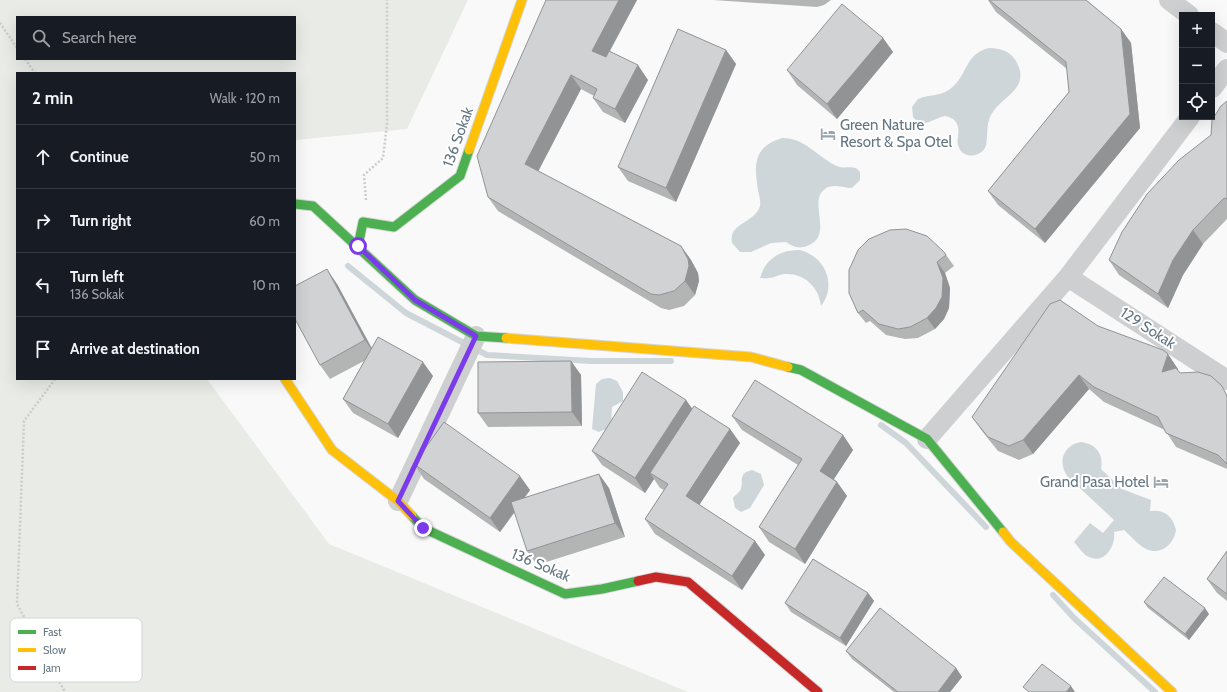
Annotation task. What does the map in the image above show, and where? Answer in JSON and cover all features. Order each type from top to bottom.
[{"type":"street","name":"136 Sokak","points":[[366,222],[394,227],[460,176],[522,0]]},
{"type":"street","points":[[1169,0],[1185,12]]},
{"type":"street","points":[[1215,34],[1227,43]]},
{"type":"street","points":[[1215,84],[1227,69]]},
{"type":"street","points":[[927,439],[1068,277],[1188,120]]},
{"type":"street","points":[[296,204],[313,206],[415,300],[476,336],[751,357],[801,370],[927,439],[1011,542],[1172,692]]},
{"type":"street","points":[[358,246],[366,222]]},
{"type":"street","name":"129 Sokak","points":[[1068,277],[1227,380]]},
{"type":"street","points":[[398,501],[476,336]]},
{"type":"street","name":"136 Sokak","points":[[286,380],[332,450],[398,501],[423,528],[565,594],[602,589],[656,577],[688,582],[818,692]]},
{"type":"path","points":[[366,222],[364,176],[383,158],[387,124],[387,0]]},
{"type":"path","points":[[0,23],[16,47]]},
{"type":"path","points":[[26,60],[34,72]]},
{"type":"path","points":[[25,618],[17,604],[24,421],[54,380]]},
{"type":"path","points":[[60,682],[65,692]]},
{"type":"shaded area","points":[[0,0],[468,0],[407,129],[296,140],[296,72],[16,72],[16,380],[208,380],[329,544],[688,692],[0,692]]},
{"type":"shaded area","points":[[989,48],[1001,49],[1008,52],[1014,58],[1020,71],[1020,79],[1018,85],[991,115],[988,123],[985,148],[976,155],[972,156],[965,154],[959,148],[958,127],[954,120],[945,116],[929,122],[921,123],[913,117],[912,107],[918,99],[946,92],[950,89],[956,84],[970,60],[981,51]]},
{"type":"shaded area","points":[[782,138],[805,144],[837,166],[856,168],[860,172],[860,180],[852,188],[831,186],[820,194],[819,235],[815,241],[807,246],[799,247],[786,242],[771,243],[751,252],[740,252],[732,243],[734,231],[753,217],[760,206],[756,173],[758,158],[765,146]]},
{"type":"shaded area","points":[[800,250],[816,259],[822,265],[826,273],[828,289],[826,298],[821,306],[820,299],[814,287],[809,282],[798,276],[785,274],[771,278],[760,278],[766,265],[775,256],[786,251]]},
{"type":"shaded area","points":[[610,378],[617,381],[623,392],[623,401],[612,407],[611,427],[599,432],[592,429],[596,384],[602,379]]},
{"type":"shaded area","points":[[1081,442],[1095,447],[1100,454],[1102,464],[1101,469],[1122,489],[1151,500],[1150,511],[1164,512],[1170,517],[1176,530],[1170,544],[1162,550],[1152,551],[1137,543],[1124,530],[1114,532],[1111,548],[1104,556],[1093,558],[1085,555],[1074,542],[1090,523],[1103,533],[1114,520],[1068,477],[1065,472],[1063,461],[1066,451],[1075,444]]},
{"type":"shaded area","points":[[752,470],[761,474],[764,485],[750,508],[741,512],[735,508],[733,498],[740,491],[742,476]]},
{"type":"building","points":[[546,0],[619,0],[592,51],[606,57],[609,51],[638,65],[615,109],[593,98],[597,89],[571,75],[525,164],[681,246],[688,259],[689,266],[685,281],[674,291],[659,295],[651,294],[488,197],[477,156]]},
{"type":"building","points":[[989,0],[1086,0],[1121,29],[1130,114],[1035,229],[988,191],[1069,92],[1066,62]]},
{"type":"building","points":[[842,4],[883,38],[827,104],[787,70]]},
{"type":"building","points":[[678,29],[726,50],[666,188],[618,167]]},
{"type":"building","points":[[1227,101],[1227,199],[1224,198],[1193,230],[1173,260],[1158,294],[1109,260],[1122,232],[1147,194],[1179,160],[1211,135],[1212,120],[1215,120],[1215,115],[1221,106]]},
{"type":"building","points":[[906,229],[927,236],[946,255],[937,262],[943,278],[942,297],[936,308],[927,318],[910,327],[898,329],[879,324],[863,310],[858,313],[849,293],[849,270],[858,250],[869,239],[890,230]]},
{"type":"building","points":[[327,269],[365,340],[320,365],[296,321],[296,285]]},
{"type":"building","points":[[1060,300],[1098,326],[1163,350],[1168,354],[1162,372],[1176,368],[1180,373],[1198,372],[1211,376],[1222,386],[1227,396],[1227,464],[1218,455],[1166,433],[1158,417],[1094,387],[1079,375],[1023,440],[1009,446],[988,437],[972,417],[1050,304]]},
{"type":"building","points":[[378,337],[423,362],[388,424],[343,399]]},
{"type":"building","points":[[571,361],[572,412],[478,413],[478,362]]},
{"type":"building","points":[[642,372],[686,400],[635,478],[592,451]]},
{"type":"building","points":[[755,380],[843,435],[820,471],[837,482],[795,549],[759,527],[802,459],[732,416]]},
{"type":"building","points":[[694,406],[730,429],[686,496],[755,541],[732,576],[645,519],[668,484],[650,473]]},
{"type":"building","points":[[444,422],[520,476],[490,518],[414,464]]},
{"type":"building","points":[[599,474],[615,523],[527,551],[511,502]]},
{"type":"building","points":[[1227,551],[1227,594],[1207,579]]},
{"type":"building","points":[[813,559],[868,593],[840,638],[785,603]]},
{"type":"building","points":[[1164,577],[1205,608],[1185,634],[1144,602]]},
{"type":"building","points":[[880,608],[956,668],[938,692],[898,692],[846,651]]},
{"type":"building","points":[[1042,664],[1071,686],[1066,692],[1029,692],[1023,687]]},
{"type":"waterway","points":[[348,266],[406,313],[487,355],[591,361],[671,361]]},
{"type":"waterway","points":[[881,425],[906,443],[986,527]]},
{"type":"waterway","points":[[1053,595],[1074,618],[1155,692]]},
{"type":"traffic: fast","points":[[358,246],[363,222],[394,227],[460,176],[469,150]]},
{"type":"traffic: fast","points":[[296,204],[313,206],[415,300],[476,336],[506,338]]},
{"type":"traffic: fast","points":[[788,367],[801,370],[927,439],[1003,532]]},
{"type":"traffic: fast","points":[[412,516],[423,528],[565,594],[602,589],[638,581]]},
{"type":"traffic: slow","points":[[469,150],[522,0]]},
{"type":"traffic: slow","points":[[506,338],[751,357],[788,367]]},
{"type":"traffic: slow","points":[[286,380],[332,450],[398,501],[412,516]]},
{"type":"traffic: slow","points":[[1003,532],[1011,542],[1172,692]]},
{"type":"traffic: jam","points":[[638,581],[656,577],[688,582],[818,692]]},
{"type":"place","name":"Green Nature Resort & Spa Otel","points":[[828,134]]},
{"type":"place","name":"Grand Pasa Hotel","points":[[1161,482]]},
{"type":"route","points":[[358,246],[415,300],[476,336],[398,501],[423,528]]}]
